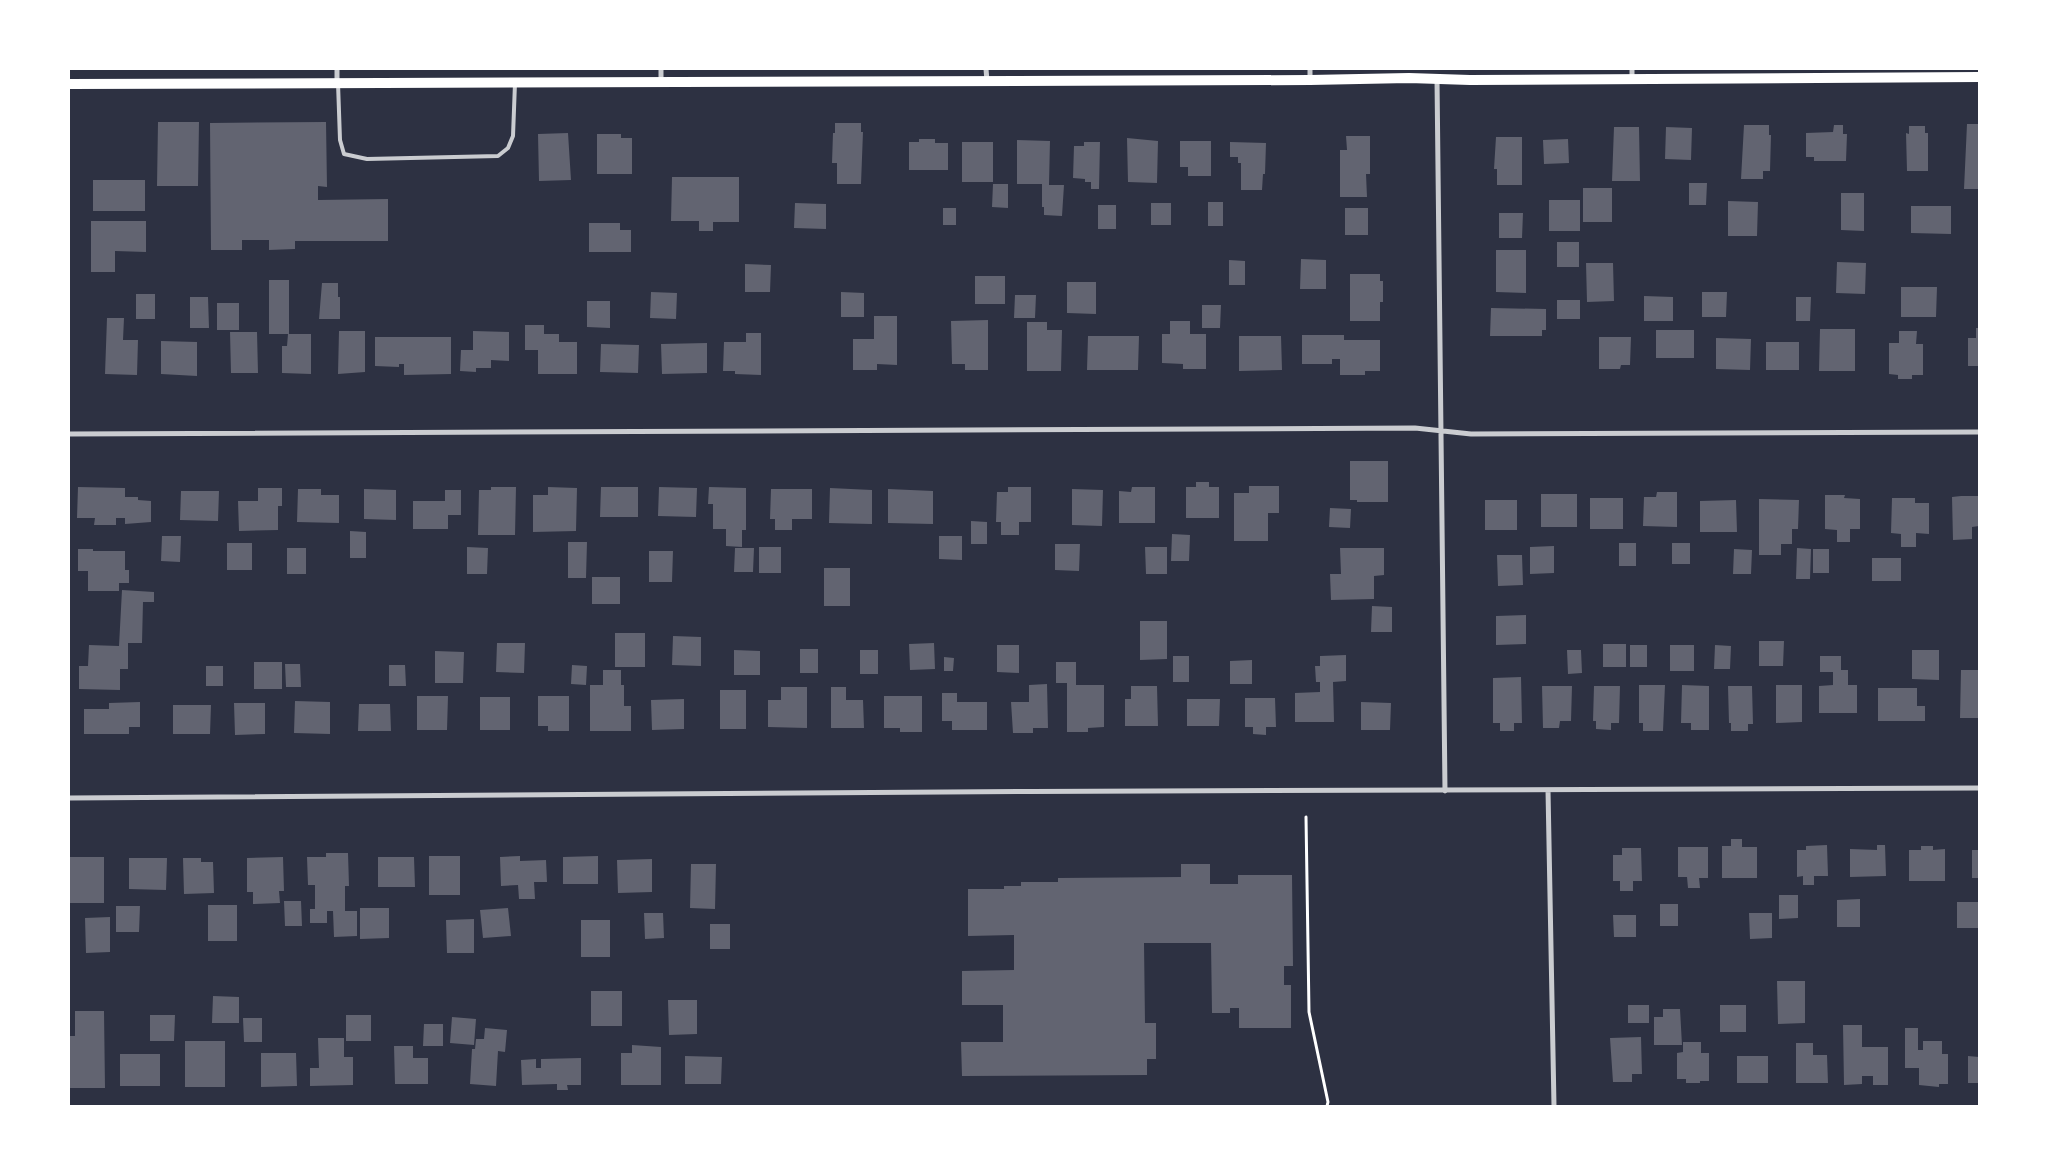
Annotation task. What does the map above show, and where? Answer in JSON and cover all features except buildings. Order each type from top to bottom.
[{"type":"main road","points":[[69,84],[1310,80],[1632,74],[1961,73],[1979,78]]},
{"type":"street","points":[[337,69],[338,82]]},
{"type":"street","points":[[661,69],[661,82]]},
{"type":"street","points":[[986,69],[987,81]]},
{"type":"street","points":[[1310,69],[1310,80]]},
{"type":"street","points":[[1438,79],[1445,791]]},
{"type":"street","points":[[69,434],[1415,428],[1471,434],[1979,432]]},
{"type":"street","points":[[69,798],[694,792],[1979,788]]},
{"type":"street","points":[[1548,790],[1554,1106]]},
{"type":"lane","points":[[338,82],[340,140],[344,154],[367,159],[498,156],[508,148],[513,136],[515,83]]},
{"type":"path","points":[[1306,817],[1309,1012],[1327,1106]]}]
